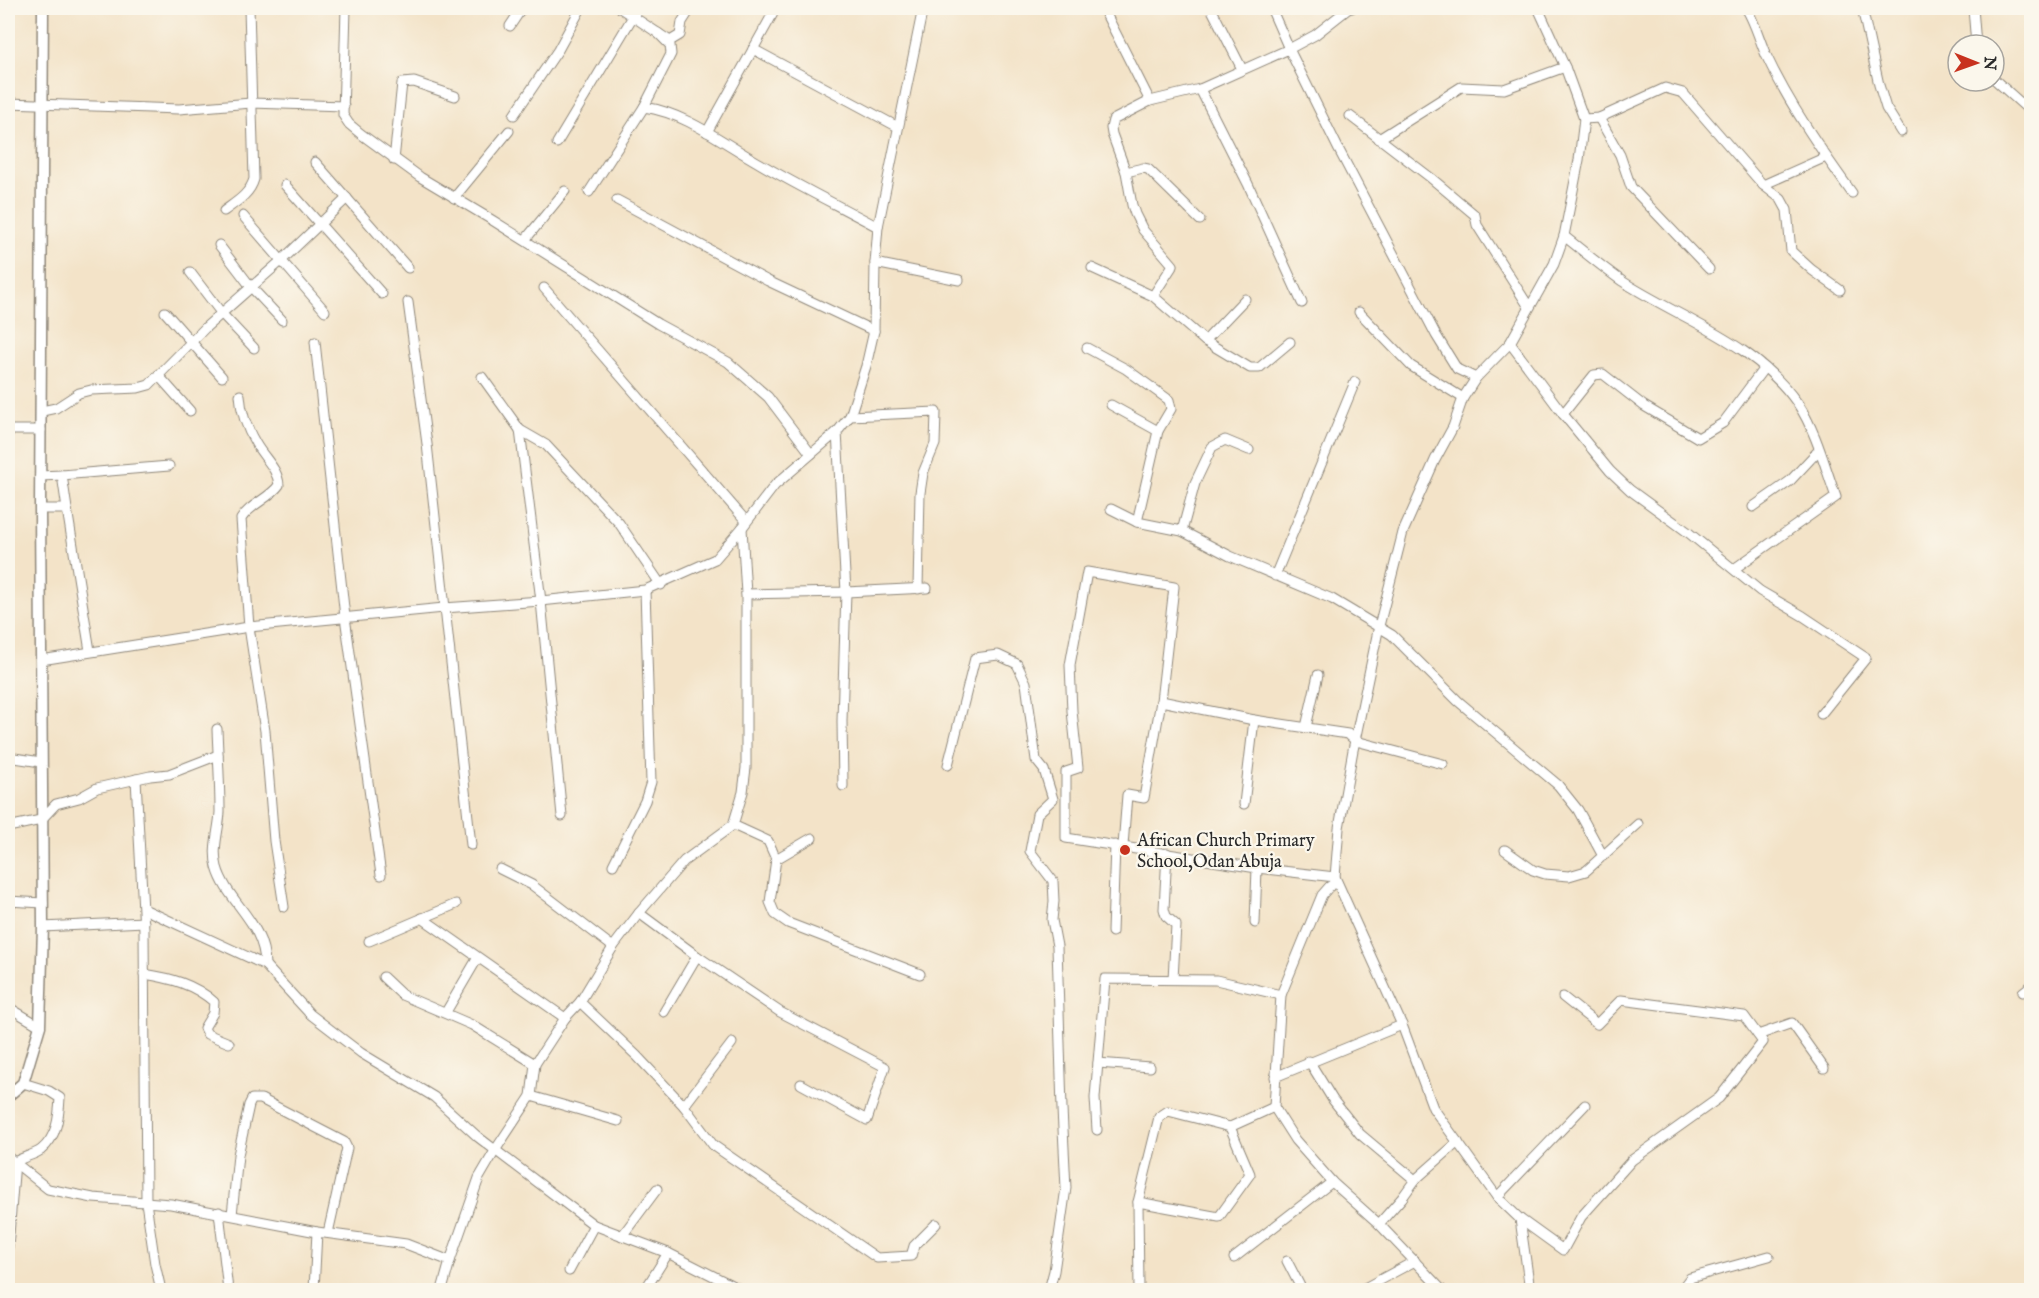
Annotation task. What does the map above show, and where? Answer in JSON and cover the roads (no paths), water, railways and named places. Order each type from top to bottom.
[{"type":"main road","points":[[8,1096],[23,1083],[40,1026],[43,927],[40,476],[43,8]]},
{"type":"street","points":[[224,212],[252,186],[254,173],[249,8]]},
{"type":"street","points":[[346,8],[343,115],[349,124],[394,160],[454,198],[658,324],[728,363],[768,397],[811,454]]},
{"type":"street","points":[[510,26],[522,8]]},
{"type":"street","points":[[514,115],[558,50],[581,8]]},
{"type":"street","points":[[620,8],[670,41],[680,35],[682,22],[690,8]]},
{"type":"street","points":[[557,143],[639,8]]},
{"type":"street","points":[[707,132],[776,8]]},
{"type":"street","points":[[41,660],[249,627],[645,590],[661,585],[715,559],[775,485],[837,432],[850,416],[866,366],[874,331],[874,263],[878,227],[923,8]]},
{"type":"street","points":[[1102,8],[1150,101]]},
{"type":"street","points":[[1211,8],[1242,69]]},
{"type":"street","points":[[1271,8],[1339,150],[1436,335],[1457,369],[1476,378]]},
{"type":"street","points":[[1153,296],[1173,265],[1143,230],[1135,214],[1126,172],[1112,134],[1112,123],[1116,117],[1150,101],[1200,89],[1289,49],[1315,35],[1352,8]]},
{"type":"street","points":[[1538,8],[1565,67],[1584,119],[1579,160],[1564,236],[1554,264],[1509,343],[1476,378],[1463,398],[1453,427],[1435,460],[1403,532],[1379,626],[1356,741],[1339,828],[1335,880],[1402,1024],[1433,1108],[1497,1197],[1520,1219],[1563,1250],[1581,1217],[1632,1160],[1719,1098],[1763,1042],[1744,1016],[1621,1000],[1596,1024],[1563,997]]},
{"type":"street","points":[[1746,8],[1766,55],[1826,157],[1852,193]]},
{"type":"street","points":[[1862,8],[1879,86],[1886,108],[1901,132]]},
{"type":"street","points":[[1973,8],[1975,33]]},
{"type":"street","points":[[589,192],[644,106],[671,54],[670,45],[658,33]]},
{"type":"street","points":[[753,50],[898,127]]},
{"type":"street","points":[[1379,139],[1461,87],[1504,89],[1565,67]]},
{"type":"street","points":[[394,160],[402,83],[414,82],[455,96]]},
{"type":"street","points":[[1584,119],[1599,118],[1665,88],[1676,90],[1689,98],[1763,185],[1784,204],[1787,210],[1791,251],[1840,290]]},
{"type":"street","points":[[1200,89],[1248,184],[1302,303]]},
{"type":"street","points":[[2006,90],[2031,114]]},
{"type":"street","points":[[8,103],[179,109],[251,103],[344,106]]},
{"type":"street","points":[[644,106],[659,109],[707,132],[760,164],[878,227]]},
{"type":"street","points":[[1350,116],[1475,215],[1478,225],[1529,307]]},
{"type":"street","points":[[1599,118],[1620,155],[1631,187],[1639,198],[1709,269]]},
{"type":"street","points":[[454,198],[509,131]]},
{"type":"street","points":[[1763,185],[1826,157]]},
{"type":"street","points":[[315,162],[408,268]]},
{"type":"street","points":[[1126,172],[1148,169],[1200,220]]},
{"type":"street","points":[[285,185],[381,294]]},
{"type":"street","points":[[525,240],[565,191]]},
{"type":"street","points":[[42,411],[56,408],[78,393],[149,385],[191,342],[347,198]]},
{"type":"street","points":[[617,200],[768,281],[874,331]]},
{"type":"street","points":[[243,216],[325,311]]},
{"type":"street","points":[[1564,236],[1622,280],[1726,339],[1751,356],[1798,404],[1809,425],[1836,497],[1734,569]]},
{"type":"street","points":[[219,245],[251,287],[282,320]]},
{"type":"street","points":[[874,263],[959,280]]},
{"type":"street","points":[[1092,268],[1153,296],[1205,341],[1255,369],[1290,342]]},
{"type":"street","points":[[190,272],[222,314],[254,348]]},
{"type":"street","points":[[442,1290],[479,1178],[531,1096],[535,1064],[565,1018],[580,1002],[613,947],[639,913],[684,861],[734,825],[743,792],[746,768],[744,524],[544,288]]},
{"type":"street","points":[[1205,341],[1245,299]]},
{"type":"street","points":[[408,302],[427,444],[471,845]]},
{"type":"street","points":[[165,312],[222,377]]},
{"type":"street","points":[[1359,312],[1411,366],[1463,398]]},
{"type":"street","points":[[315,342],[345,617],[381,875]]},
{"type":"street","points":[[1509,343],[1563,414],[1610,471],[1630,490],[1689,533],[1760,591],[1866,658],[1821,714]]},
{"type":"street","points":[[1087,348],[1126,369],[1169,400],[1170,409],[1158,431],[1137,522]]},
{"type":"street","points":[[1563,414],[1594,375],[1603,374],[1644,405],[1698,438],[1723,423],[1764,368]]},
{"type":"street","points":[[158,375],[190,411]]},
{"type":"street","points":[[482,377],[520,430],[546,445],[619,523],[661,585]]},
{"type":"street","points":[[1275,576],[1355,382]]},
{"type":"street","points":[[240,395],[241,411],[249,430],[260,452],[278,478],[279,485],[273,493],[251,508],[241,519],[249,627],[265,731],[272,817],[284,907]]},
{"type":"street","points":[[1111,405],[1158,431]]},
{"type":"street","points":[[746,594],[922,588],[920,492],[923,473],[935,444],[936,412],[850,416]]},
{"type":"street","points":[[8,430],[41,430]]},
{"type":"street","points":[[520,430],[541,601],[562,816]]},
{"type":"street","points":[[837,432],[846,592],[842,721],[843,786]]},
{"type":"street","points":[[1182,531],[1195,483],[1212,447],[1225,440],[1249,450]]},
{"type":"street","points":[[1753,507],[1790,481],[1819,450]]},
{"type":"street","points":[[40,476],[169,466]]},
{"type":"street","points":[[62,475],[90,651]]},
{"type":"street","points":[[40,509],[67,509]]},
{"type":"street","points":[[1111,509],[1137,522],[1182,531],[1230,556],[1332,599],[1392,635],[1458,702],[1558,785],[1578,810],[1603,856]]},
{"type":"street","points":[[1112,932],[1119,846],[1127,795],[1144,798],[1161,701],[1174,587],[1087,572],[1070,665],[1078,768],[1066,772],[1066,838],[1119,846],[1167,853],[1335,880]]},
{"type":"street","points":[[613,865],[645,801],[651,782],[645,590]]},
{"type":"street","points":[[948,765],[975,658],[998,655],[1017,664],[1026,684],[1036,760],[1044,770],[1053,799],[1037,814],[1030,851],[1053,881],[1052,920],[1057,946],[1066,1188],[1054,1271],[1049,1290]]},
{"type":"street","points":[[1306,727],[1318,675]]},
{"type":"street","points":[[1161,701],[1254,720],[1348,734],[1356,741],[1443,764]]},
{"type":"street","points":[[1244,804],[1254,720]]},
{"type":"street","points":[[217,729],[220,814],[214,846],[215,860],[222,878],[258,934],[265,949],[265,965]]},
{"type":"street","points":[[8,827],[41,820],[56,804],[79,798],[98,788],[169,774],[218,755]]},
{"type":"street","points":[[8,756],[41,762]]},
{"type":"street","points":[[136,779],[144,909],[146,1202],[161,1290]]},
{"type":"street","points":[[1505,850],[1533,870],[1559,877],[1586,871],[1638,824]]},
{"type":"street","points":[[734,825],[768,841],[776,859],[770,902],[775,914],[788,923],[920,974]]},
{"type":"street","points":[[776,859],[812,838]]},
{"type":"street","points":[[1167,853],[1164,909],[1166,916],[1176,925],[1173,979]]},
{"type":"street","points":[[1256,923],[1257,868]]},
{"type":"street","points":[[500,869],[532,885],[613,947]]},
{"type":"street","points":[[1335,880],[1322,895],[1281,995],[1274,1107],[1295,1140],[1332,1182],[1379,1224],[1442,1290]]},
{"type":"street","points":[[8,901],[43,903]]},
{"type":"street","points":[[369,940],[456,904]]},
{"type":"street","points":[[144,909],[265,965],[310,1014],[361,1053],[434,1097],[478,1137],[594,1224],[668,1253],[735,1289]]},
{"type":"street","points":[[639,913],[697,956],[780,1012],[885,1067],[867,1120],[801,1084]]},
{"type":"street","points":[[422,918],[565,1018]]},
{"type":"street","points":[[43,927],[144,922]]},
{"type":"street","points":[[664,1012],[697,956]]},
{"type":"street","points":[[446,1012],[477,958]]},
{"type":"street","points":[[144,974],[175,979],[205,994],[214,1002],[213,1013],[204,1028],[207,1034],[229,1043]]},
{"type":"street","points":[[383,977],[402,995],[472,1025],[535,1064]]},
{"type":"street","points":[[1097,1130],[1095,1098],[1105,979],[1216,980],[1281,995]]},
{"type":"street","points":[[2023,992],[2031,985]]},
{"type":"street","points":[[580,1002],[637,1056],[684,1106],[713,1145],[877,1258],[911,1256],[914,1246],[936,1224]]},
{"type":"street","points":[[8,1007],[40,1026]]},
{"type":"street","points":[[1758,1035],[1792,1023],[1824,1068]]},
{"type":"street","points":[[1275,1077],[1402,1024]]},
{"type":"street","points":[[684,1106],[732,1043]]},
{"type":"street","points":[[1309,1061],[1333,1100],[1360,1134],[1415,1180]]},
{"type":"street","points":[[1098,1063],[1150,1067]]},
{"type":"street","points":[[11,1159],[40,1151],[52,1138],[59,1120],[60,1098],[49,1090],[23,1083]]},
{"type":"street","points":[[531,1096],[618,1121]]},
{"type":"street","points":[[231,1215],[238,1155],[249,1105],[252,1099],[261,1099],[344,1142],[347,1148],[328,1233]]},
{"type":"street","points":[[1497,1197],[1586,1105]]},
{"type":"street","points":[[1139,1290],[1138,1202],[1159,1117],[1168,1111],[1230,1127],[1274,1107]]},
{"type":"street","points":[[1138,1202],[1219,1217],[1250,1174],[1230,1127]]},
{"type":"street","points":[[1379,1224],[1415,1180],[1458,1142]]},
{"type":"street","points":[[11,1159],[48,1189],[93,1198],[146,1202],[219,1212],[317,1232],[406,1244],[450,1261]]},
{"type":"street","points":[[8,1246],[11,1159]]},
{"type":"street","points":[[1234,1258],[1332,1182]]},
{"type":"street","points":[[622,1236],[657,1189]]},
{"type":"street","points":[[219,1212],[228,1290]]},
{"type":"street","points":[[1520,1219],[1530,1290]]},
{"type":"street","points":[[569,1271],[594,1224]]},
{"type":"street","points":[[314,1290],[317,1232]]},
{"type":"street","points":[[645,1290],[668,1253]]},
{"type":"street","points":[[1681,1290],[1690,1278],[1768,1256]]},
{"type":"street","points":[[1287,1261],[1302,1290]]},
{"type":"street","points":[[1361,1290],[1415,1262]]},
{"type":"place","name":"African Church Primary School,Odan Abuja","points":[[1125,850]]}]
